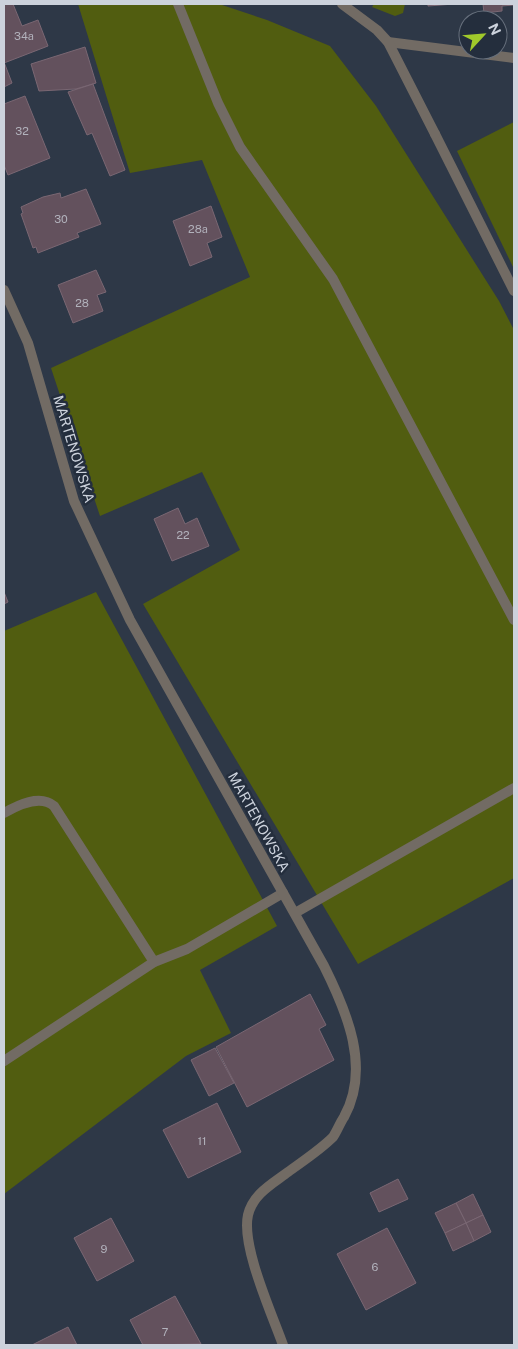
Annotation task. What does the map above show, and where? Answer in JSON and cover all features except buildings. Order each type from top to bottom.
[{"type":"street","points":[[178,4],[218,103],[240,147],[333,280],[514,620]]},
{"type":"street","points":[[342,4],[377,30],[388,42],[514,291]]},
{"type":"street","points":[[388,42],[514,58]]},
{"type":"street","name":"MARTENOWSKA","points":[[4,290],[28,343],[74,501],[130,620],[296,913],[342,1002],[352,1034],[355,1078],[348,1110],[334,1135],[319,1150],[257,1195],[247,1217],[246,1235],[260,1282],[283,1345]]},
{"type":"street","points":[[296,913],[514,788]]},
{"type":"street","points":[[4,812],[31,801],[40,801],[54,806],[154,962]]},
{"type":"street","points":[[4,1061],[154,962],[187,949],[283,892]]},
{"type":"green space","points":[[78,4],[219,4],[267,20],[330,46],[376,106],[499,301],[514,330],[514,878],[358,964],[143,604],[240,550],[202,472],[100,516],[51,368],[250,277],[202,160],[130,173]]},
{"type":"green space","points":[[374,4],[405,4],[403,13],[395,16],[372,7]]},
{"type":"green space","points":[[514,122],[514,269],[457,151]]},
{"type":"green space","points":[[96,592],[277,926],[200,970],[231,1033],[186,1056],[4,1194],[4,631]]}]
